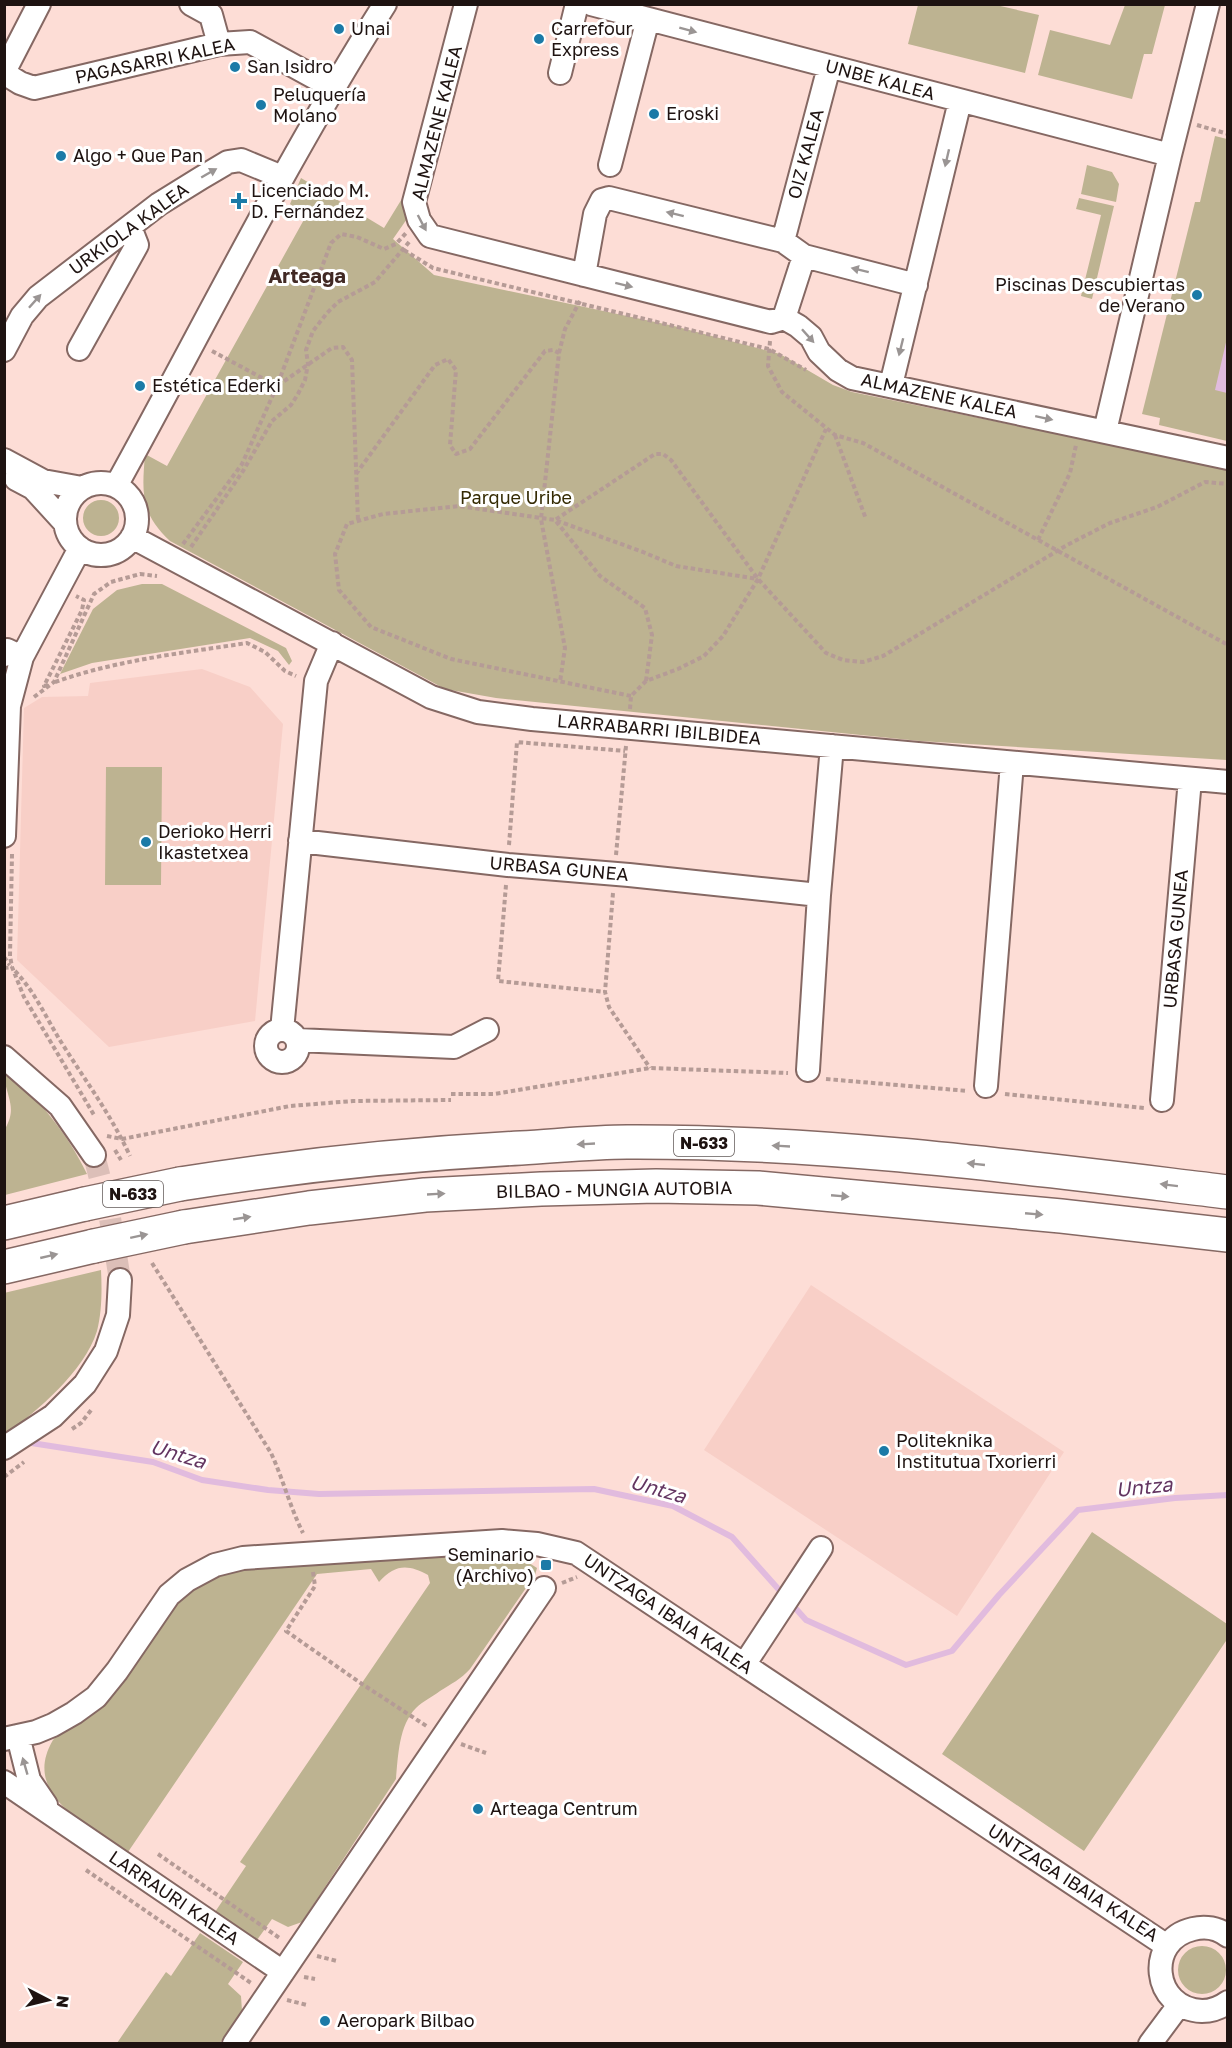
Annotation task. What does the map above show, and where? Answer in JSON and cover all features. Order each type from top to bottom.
[{"type":"highway","name":"N-633","points":[[4,1223],[180,1184],[242,1174],[426,1153],[625,1142],[721,1143],[826,1149],[1227,1192]]},
{"type":"highway","name":"BILBAO - MUNGIA AUTOBIA","points":[[4,1267],[184,1227],[309,1208],[425,1195],[541,1189],[656,1186],[758,1188],[1061,1216],[1227,1235]]},
{"type":"street","points":[[4,72],[39,4]]},
{"type":"street","points":[[191,4],[214,10],[219,44]]},
{"type":"street","points":[[116,486],[282,177],[385,4]]},
{"type":"street","name":"ALMAZENE KALEA","points":[[466,4],[414,202],[418,220],[430,236],[798,326],[811,337],[819,352],[838,370],[852,378],[1227,458]]},
{"type":"street","points":[[560,73],[577,4]]},
{"type":"street","name":"UNBE KALEA","points":[[591,4],[642,13],[830,67],[1170,155]]},
{"type":"street","points":[[1106,431],[1170,155],[1208,4]]},
{"type":"street","points":[[610,165],[642,13]]},
{"type":"street","name":"PAGASARRI KALEA","points":[[4,72],[20,83],[34,88],[219,44],[250,42],[334,88]]},
{"type":"street","name":"OIZ KALEA","points":[[783,241],[830,67]]},
{"type":"street","points":[[891,385],[960,101]]},
{"type":"street","name":"URKIOLA KALEA","points":[[4,351],[22,316],[38,297],[159,204],[228,162],[241,160],[282,177]]},
{"type":"street","points":[[584,275],[596,214],[602,200],[609,198],[783,241],[804,256],[916,285]]},
{"type":"street","points":[[79,349],[137,245],[130,227]]},
{"type":"street","points":[[777,320],[804,256]]},
{"type":"street","points":[[4,460],[43,481],[82,488]]},
{"type":"street","points":[[4,473],[33,488],[65,522],[72,542],[91,554],[103,555],[125,546],[137,525],[137,513],[126,492],[116,486],[93,483],[74,494],[68,503],[65,522]]},
{"type":"street","name":"LARRABARRI IBILBIDEA","points":[[132,537],[431,697],[478,712],[1227,782]]},
{"type":"street","points":[[8,843],[9,706],[13,656],[60,587],[80,549]]},
{"type":"street","points":[[332,642],[316,681],[300,841],[290,1035],[454,1047],[487,1030]]},
{"type":"street","points":[[808,1070],[819,895],[832,746]]},
{"type":"street","points":[[986,1086],[1012,763]]},
{"type":"street","name":"URBASA GUNEA","points":[[1162,1100],[1190,779]]},
{"type":"street","name":"URBASA GUNEA","points":[[300,841],[508,865],[819,895]]},
{"type":"street","points":[[4,1057],[101,1145]]},
{"type":"street","points":[[4,1448],[53,1416],[85,1384],[106,1351],[118,1315],[120,1280]]},
{"type":"street","name":"UNTZAGA IBAIA KALEA","points":[[11,1738],[53,1725],[96,1697],[117,1671],[169,1595],[200,1572],[232,1560],[502,1541],[537,1544],[576,1552],[1167,1946]]},
{"type":"street","points":[[744,1665],[821,1548]]},
{"type":"street","points":[[234,2043],[544,1588]]},
{"type":"street","points":[[11,1738],[39,1797],[66,1824]]},
{"type":"street","points":[[4,1782],[66,1824]]},
{"type":"street","name":"LARRAURI KALEA","points":[[66,1824],[283,1972]]},
{"type":"street","points":[[1226,1932],[1211,1928],[1192,1929],[1176,1936],[1167,1946],[1160,1971],[1166,1990],[1179,2005],[1193,2010],[1208,2011],[1227,2002]]},
{"type":"street","points":[[1150,2043],[1179,2005]]},
{"type":"path","points":[[1179,120],[1227,134]]},
{"type":"path","points":[[175,560],[194,543],[243,471],[272,421],[291,405],[305,381],[308,364],[306,350],[313,331],[338,302],[375,282],[413,236],[418,220]]},
{"type":"path","points":[[31,699],[54,682],[94,594],[111,582],[140,574],[165,576],[242,464],[277,386],[331,243],[340,234],[357,237],[384,249],[396,244],[418,220]]},
{"type":"path","points":[[560,682],[565,648],[541,519],[560,353],[565,329],[585,292],[584,275]]},
{"type":"path","points":[[777,320],[768,366],[782,392],[835,435],[863,443],[1227,645]]},
{"type":"path","points":[[194,342],[277,386]]},
{"type":"path","points":[[277,386],[332,348],[343,347],[352,360],[358,521]]},
{"type":"path","points":[[356,474],[435,365],[448,359],[456,370],[450,445],[456,454],[470,449],[545,351],[552,350],[560,353]]},
{"type":"path","points":[[1038,540],[1070,472],[1079,426]]},
{"type":"path","points":[[835,435],[866,519]]},
{"type":"path","points":[[555,520],[655,454],[663,454],[671,460],[758,579],[826,653],[843,660],[863,662],[884,656],[1056,552],[1110,523],[1156,507],[1205,482],[1227,484]]},
{"type":"path","points":[[631,696],[451,659],[371,627],[339,591],[335,554],[347,524],[383,514],[459,506],[555,520],[676,566],[758,579]]},
{"type":"path","points":[[555,520],[600,576],[645,608],[652,635],[646,681]]},
{"type":"path","points":[[60,587],[84,600],[82,610],[44,686],[119,663],[247,643],[265,652],[285,671],[316,681]]},
{"type":"path","points":[[8,843],[12,968],[24,997],[95,1116]]},
{"type":"path","points":[[4,957],[29,985],[62,1044],[113,1121],[130,1156]]},
{"type":"path","points":[[4,968],[12,968]]},
{"type":"path","points":[[101,1145],[290,1106],[352,1101],[451,1100]]},
{"type":"path","points":[[101,1126],[101,1145]]},
{"type":"path","points":[[101,1145],[121,1160]]},
{"type":"path","points":[[152,1263],[271,1453],[306,1542],[315,1586],[286,1631],[442,1736],[486,1753]]},
{"type":"path","points":[[544,1588],[575,1579],[591,1562]]},
{"type":"path","points":[[158,1854],[298,1950],[337,1961]]},
{"type":"path","points":[[86,1870],[268,1994],[307,2006]]},
{"type":"shaded area","points":[[1227,338],[1227,393],[1215,390]]},
{"type":"shaded area","name":"Derioko Herri Ikastetxea","points":[[202,669],[250,687],[283,724],[255,1021],[109,1047],[17,960],[24,708],[42,697],[88,696],[90,683]]},
{"type":"shaded area","name":"Politeknika Institutua Txorierri","points":[[811,1285],[1064,1452],[957,1616],[704,1450]]},
{"type":"green space","points":[[918,5],[996,5],[1039,15],[1025,73],[908,44]]},
{"type":"green space","points":[[1125,5],[1165,5],[1152,54],[1144,54],[1132,99],[1038,75],[1050,30],[1110,45]]},
{"type":"green space","name":"Piscinas Descubiertas de Verano","points":[[1215,136],[1227,139],[1227,441],[1159,425],[1160,418],[1142,414],[1195,202],[1200,202]]},
{"type":"green space","points":[[1087,165],[1112,172],[1119,184],[1116,202],[1081,194]]},
{"type":"green space","name":"Parque Uribe","points":[[301,178],[384,228],[403,197],[407,200],[409,216],[393,239],[434,275],[674,326],[780,354],[833,385],[852,392],[1227,469],[1227,760],[920,741],[496,698],[445,689],[170,541],[153,521],[145,501],[143,480],[145,454],[167,466],[306,216],[290,204]]},
{"type":"green space","points":[[1079,198],[1114,206],[1092,299],[1081,296],[1101,215],[1076,209]]},
{"type":"green space","points":[[101,500],[114,505],[119,518],[114,531],[101,536],[88,531],[83,518],[88,505]]},
{"type":"green space","points":[[142,584],[162,584],[286,648],[292,661],[289,665],[278,651],[250,638],[92,663],[60,674],[93,609],[117,590]]},
{"type":"green space","points":[[106,767],[162,767],[161,885],[105,885]]},
{"type":"green space","points":[[5,1068],[51,1117],[87,1174],[5,1195],[5,1129],[11,1111],[4,1079]]},
{"type":"green space","points":[[101,1270],[100,1316],[91,1346],[82,1361],[58,1389],[5,1435],[4,1293]]},
{"type":"green space","points":[[1092,1532],[1227,1624],[1228,1638],[1084,1851],[942,1754]]},
{"type":"green space","points":[[512,1552],[537,1568],[535,1575],[470,1669],[459,1679],[422,1703],[410,1715],[400,1741],[396,1779],[302,1922],[288,1927],[272,1919],[257,1940],[215,1912],[246,1866],[240,1862],[430,1583],[428,1575],[414,1569],[402,1568],[391,1572],[379,1582],[371,1569],[317,1574],[128,1852],[79,1820],[52,1793],[45,1777],[45,1760],[53,1740],[183,1596],[205,1581],[237,1568]]},
{"type":"green space","points":[[200,1933],[243,1962],[228,1984],[241,1996],[242,2011],[220,2043],[117,2043],[166,1972],[171,1976]]},
{"type":"green space","points":[[1197,1946],[1207,1946],[1222,1956],[1226,1970],[1222,1984],[1216,1990],[1207,1994],[1197,1994],[1182,1984],[1178,1975],[1178,1965],[1188,1950]]},
{"type":"waterway","name":"Untza","points":[[25,1442],[153,1462],[202,1480],[268,1490],[319,1494],[594,1489],[673,1506],[732,1537],[806,1620],[906,1665],[952,1651],[999,1595],[1078,1510],[1175,1498],[1228,1495]]},
{"type":"tunnel","points":[[94,1155],[110,1218],[120,1280]]},
{"type":"place","name":"Unai","points":[[339,29]]},
{"type":"place","name":"Carrefour Express","points":[[539,39]]},
{"type":"place","name":"San Isidro","points":[[235,67]]},
{"type":"place","name":"Peluquería Molano","points":[[261,105]]},
{"type":"place","name":"Eroski","points":[[654,114]]},
{"type":"place","name":"Algo + Que Pan","points":[[61,156]]},
{"type":"place","name":"Licenciado M. D. Fernández","points":[[239,201]]},
{"type":"place","name":"Piscinas Descubiertas de Verano","points":[[1197,295]]},
{"type":"place","name":"Estética Ederki","points":[[140,386]]},
{"type":"place","name":"Derioko Herri Ikastetxea","points":[[146,842]]},
{"type":"place","name":"Politeknika Institutua Txorierri","points":[[884,1451]]},
{"type":"place","name":"Seminario (Archivo)","points":[[546,1565]]},
{"type":"place","name":"Arteaga Centrum","points":[[478,1809]]},
{"type":"place","name":"Aeropark Bilbao","points":[[325,2021]]},
{"type":"district","name":"Arteaga","points":[[307,276]]}]
